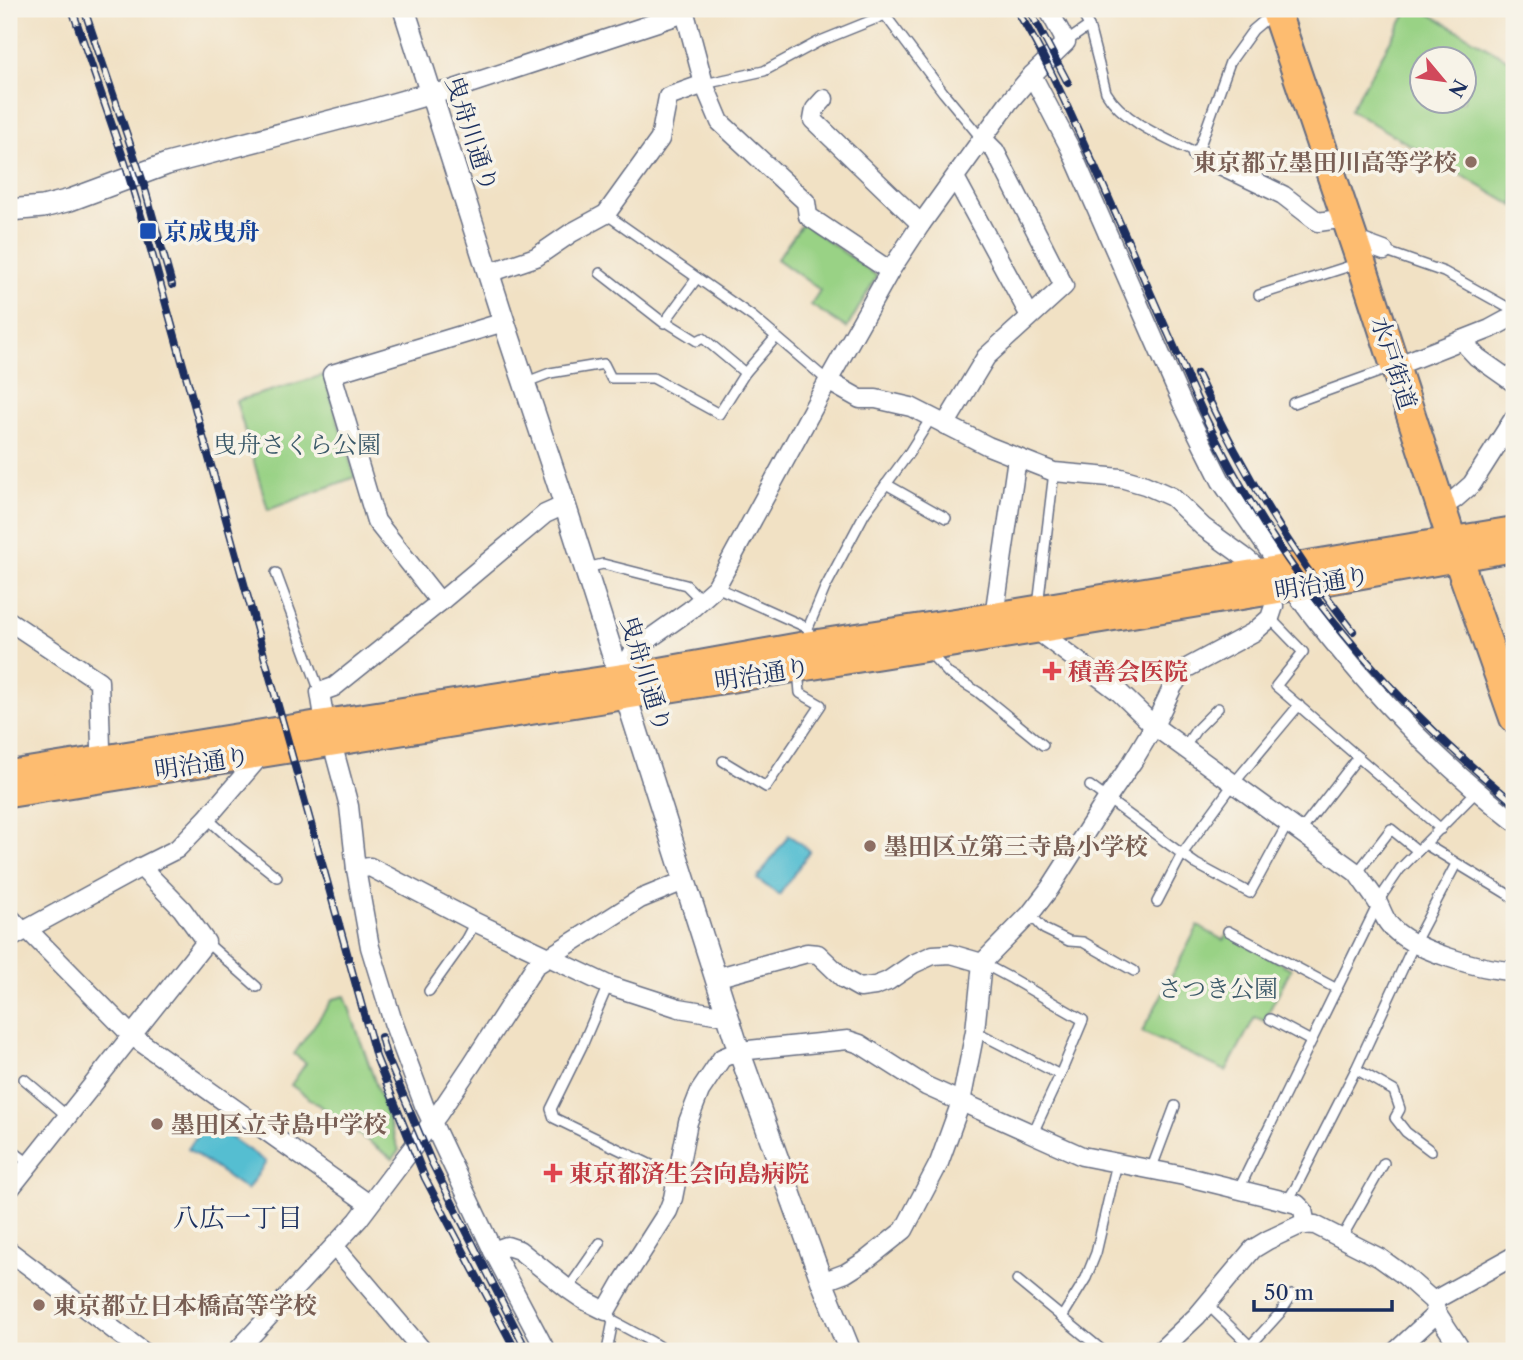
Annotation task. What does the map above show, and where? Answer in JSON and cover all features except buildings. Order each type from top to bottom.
[{"type":"highway","name":"水戸街道","points":[[1275,10],[1361,243],[1441,508],[1514,718]]},
{"type":"main road","name":"明治通り","points":[[1455,550],[1514,530]]},
{"type":"main road","name":"明治通り","points":[[9,774],[100,760],[329,733],[622,687],[798,668],[925,648],[1036,619],[1455,550],[1514,548]]},
{"type":"main road","name":"明治通り","points":[[622,687],[809,636],[995,616],[1036,619]]},
{"type":"main road","name":"明治通り","points":[[9,794],[262,754],[329,733]]},
{"type":"street","name":"曳舟川通り","points":[[404,9],[727,1016],[822,1282],[850,1351]]},
{"type":"street","points":[[622,687],[635,649],[690,610],[716,587],[890,271],[1008,103],[1066,42],[1048,9]]},
{"type":"street","points":[[9,210],[43,207],[70,200],[167,164],[448,91],[689,10],[704,84],[720,122],[806,202],[808,216],[890,271]]},
{"type":"street","points":[[822,1282],[846,1273],[865,1261],[904,1230],[939,1163],[961,1102],[975,1031],[982,963],[1030,914],[1050,888],[1133,761],[1185,669],[1254,632],[1270,618],[1274,606],[1276,580],[1221,481],[1183,405],[1070,148],[1032,75]]},
{"type":"street","points":[[489,273],[536,257],[571,233],[606,214],[660,139],[668,97],[704,84]]},
{"type":"street","points":[[824,99],[815,109],[813,120],[921,224]]},
{"type":"street","points":[[938,421],[986,356],[1064,286],[995,150],[982,138]]},
{"type":"street","points":[[1197,154],[1283,195],[1318,222],[1361,243]]},
{"type":"street","points":[[954,179],[1030,316]]},
{"type":"street","points":[[1396,366],[1490,329],[1514,316]]},
{"type":"street","points":[[440,602],[376,521],[332,374],[504,322]]},
{"type":"street","points":[[1461,340],[1477,357],[1514,383]]},
{"type":"street","points":[[828,381],[860,399],[876,399],[911,407],[988,446],[1054,472],[1121,478],[1172,497],[1203,527],[1276,580],[1323,630],[1373,695],[1476,792],[1514,821]]},
{"type":"street","points":[[1441,508],[1472,484],[1514,418]]},
{"type":"street","points":[[995,616],[1017,458]]},
{"type":"street","points":[[546,1351],[493,1251],[432,1123],[393,1022],[370,947],[356,869],[349,806],[320,692],[334,687],[545,514],[565,505]]},
{"type":"street","points":[[1036,619],[1154,726],[1357,873],[1389,925],[1414,944],[1479,967],[1514,971]]},
{"type":"street","points":[[9,621],[99,681],[102,747],[100,760]]},
{"type":"street","points":[[9,939],[177,849],[262,754]]},
{"type":"street","points":[[9,1190],[206,942],[181,909],[141,867]]},
{"type":"street","points":[[356,869],[370,867],[547,958],[608,985],[679,1008],[727,1016]]},
{"type":"street","points":[[237,1351],[358,1220],[432,1123],[535,966],[640,900],[684,881]]},
{"type":"street","points":[[27,929],[132,1036],[369,1204]]},
{"type":"street","points":[[715,978],[807,953],[818,954],[844,979],[860,988],[888,981],[913,964],[933,955],[951,954],[982,963]]},
{"type":"street","points":[[493,1251],[507,1246],[519,1250],[568,1289],[610,1316],[621,1283],[668,1211],[688,1122],[700,1091],[722,1058],[739,1051],[848,1040],[860,1044],[926,1086],[1082,1156],[1297,1204],[1303,1210],[1306,1224]]},
{"type":"street","points":[[1160,1351],[1207,1304],[1253,1249],[1302,1224],[1315,1225],[1341,1238],[1380,1258],[1405,1276],[1435,1307],[1462,1351]]},
{"type":"street","points":[[334,1245],[417,1349]]},
{"type":"street","points":[[9,1251],[142,1351]]},
{"type":"street","points":[[1396,1351],[1435,1307],[1512,1261]]},
{"type":"lane","points":[[1080,9],[1089,26],[1106,92],[1112,101],[1143,126],[1197,154],[1230,62],[1253,30],[1275,10]]},
{"type":"lane","points":[[704,84],[764,71],[818,42],[885,15],[943,92],[982,138]]},
{"type":"lane","points":[[1066,42],[1089,26]]},
{"type":"lane","points":[[606,214],[752,317],[828,381]]},
{"type":"lane","points":[[1259,295],[1361,243],[1444,272],[1514,311]]},
{"type":"lane","points":[[600,273],[664,323],[666,321],[697,341],[703,338],[745,373]]},
{"type":"lane","points":[[666,321],[697,278]]},
{"type":"lane","points":[[524,383],[550,373],[604,364],[611,378],[653,378],[719,414],[745,373],[776,337]]},
{"type":"lane","points":[[1293,403],[1396,366]]},
{"type":"lane","points":[[716,587],[809,636],[825,588],[865,513],[938,421]]},
{"type":"lane","points":[[1036,619],[1054,472]]},
{"type":"lane","points":[[886,484],[946,518]]},
{"type":"lane","points":[[584,569],[603,564],[686,585],[701,600]]},
{"type":"lane","points":[[276,573],[320,692]]},
{"type":"lane","points":[[1270,618],[1303,652],[1276,686],[1441,829]]},
{"type":"lane","points":[[925,648],[949,674],[978,692],[1043,745]]},
{"type":"lane","points":[[723,761],[766,787],[821,705],[800,692],[798,668]]},
{"type":"lane","points":[[1157,902],[1182,855],[1234,783],[1299,705]]},
{"type":"lane","points":[[1184,748],[1196,730],[1218,708]]},
{"type":"lane","points":[[1090,786],[1182,855],[1250,893],[1294,827],[1358,757]]},
{"type":"lane","points":[[1239,1189],[1378,904],[1399,869],[1476,792]]},
{"type":"lane","points":[[207,818],[276,877]]},
{"type":"lane","points":[[1357,873],[1391,829],[1418,851]]},
{"type":"lane","points":[[1425,844],[1514,898]]},
{"type":"lane","points":[[1287,1201],[1356,1069],[1414,944],[1456,864]]},
{"type":"lane","points":[[9,910],[27,929]]},
{"type":"lane","points":[[1030,914],[1044,929],[1069,941],[1083,942],[1134,971]]},
{"type":"lane","points":[[429,992],[475,922]]},
{"type":"lane","points":[[1228,931],[1337,989]]},
{"type":"lane","points":[[206,942],[257,987]]},
{"type":"lane","points":[[982,963],[1083,1020],[1032,1135]]},
{"type":"lane","points":[[608,985],[551,1109],[554,1118],[676,1177]]},
{"type":"lane","points":[[1270,1019],[1311,1041]]},
{"type":"lane","points":[[975,1031],[1060,1076]]},
{"type":"lane","points":[[1356,1069],[1394,1091],[1400,1109],[1395,1118],[1406,1132],[1431,1151]]},
{"type":"lane","points":[[24,1079],[66,1116]]},
{"type":"lane","points":[[1151,1170],[1175,1105]]},
{"type":"lane","points":[[9,1148],[30,1164]]},
{"type":"lane","points":[[1062,1317],[1076,1298],[1096,1253],[1117,1163]]},
{"type":"lane","points":[[1341,1238],[1384,1163]]},
{"type":"lane","points":[[568,1289],[600,1243]]},
{"type":"lane","points":[[1017,1280],[1103,1351]]},
{"type":"lane","points":[[1207,1304],[1250,1346],[1280,1313],[1292,1295]]},
{"type":"lane","points":[[607,1351],[610,1316],[666,1351]]},
{"type":"lane","points":[[1509,1351],[1514,1348]]},
{"type":"green space","name":"東京都立墨田川高等学校","points":[[1409,9],[1421,9],[1514,63],[1514,206],[1350,110]]},
{"type":"green space","points":[[803,223],[877,276],[847,328],[811,305],[820,290],[777,259]]},
{"type":"green space","name":"曳舟さくら公園","points":[[324,375],[355,477],[268,510],[236,401]]},
{"type":"green space","name":"さつき公園","points":[[1198,926],[1223,940],[1228,934],[1291,969],[1264,1021],[1255,1017],[1226,1071],[1142,1032]]},
{"type":"green space","points":[[345,996],[399,1150],[393,1159],[291,1085],[306,1063],[294,1054],[333,999]]},
{"type":"water","points":[[789,835],[810,851],[779,895],[757,879]]},
{"type":"water","points":[[207,1121],[266,1162],[247,1190],[188,1149]]},
{"type":"railway","points":[[72,9],[125,163],[149,243],[376,1057],[425,1178],[516,1351]]},
{"type":"railway","points":[[84,9],[143,182],[172,285]]},
{"type":"railway","points":[[1016,9],[1069,111],[1205,417],[1266,527],[1338,627],[1379,674],[1422,719],[1514,803]]},
{"type":"railway","points":[[1029,9],[1068,83]]},
{"type":"railway","points":[[1197,374],[1267,507],[1308,570],[1353,631]]},
{"type":"railway","points":[[381,1037],[431,1161],[527,1351]]},
{"type":"place","name":"東京都立墨田川高等学校","points":[[1471,162]]},
{"type":"place","name":"京成曳舟","points":[[148,231]]},
{"type":"place","name":"積善会医院","points":[[1052,671]]},
{"type":"place","name":"墨田区立第三寺島小学校","points":[[870,846]]},
{"type":"place","name":"墨田区立寺島中学校","points":[[157,1124]]},
{"type":"place","name":"東京都済生会向島病院","points":[[553,1173]]},
{"type":"place","name":"東京都立日本橋高等学校","points":[[39,1305]]},
{"type":"district","name":"八広一丁目","points":[[238,1218]]}]
